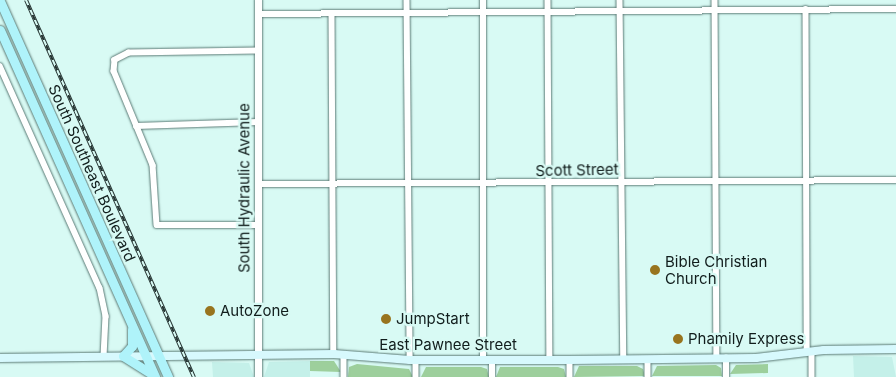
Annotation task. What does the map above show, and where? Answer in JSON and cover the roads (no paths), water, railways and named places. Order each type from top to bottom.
[{"type":"main road","name":"South Southeast Boulevard","points":[[0,1],[168,377]]},
{"type":"main road","name":"South Southeast Boulevard","points":[[0,30],[155,377]]},
{"type":"main road","points":[[131,321],[132,346],[123,356],[155,377]]},
{"type":"main road","name":"East Pawnee Street","points":[[0,358],[334,354],[413,360],[570,360],[726,358],[810,352],[896,349]]},
{"type":"street","name":"South Hydraulic Avenue","points":[[258,0],[258,377]]},
{"type":"street","points":[[407,0],[413,360],[416,377]]},
{"type":"street","points":[[483,360],[484,0]]},
{"type":"street","points":[[548,0],[550,360]]},
{"type":"street","points":[[620,0],[622,11],[624,182],[624,359]]},
{"type":"street","points":[[715,0],[717,358]]},
{"type":"street","points":[[258,14],[896,9]]},
{"type":"street","points":[[806,10],[807,180],[812,377]]},
{"type":"street","points":[[332,13],[334,354]]},
{"type":"street","points":[[258,51],[147,52],[116,60],[114,71],[156,179],[157,225],[258,225]]},
{"type":"street","points":[[0,66],[100,288],[106,316],[104,357]]},
{"type":"street","points":[[136,126],[258,122]]},
{"type":"street","name":"Scott Street","points":[[258,184],[896,180]]},
{"type":"street","points":[[344,355],[344,377]]},
{"type":"street","points":[[726,358],[726,377]]},
{"type":"street","points":[[648,359],[648,377]]},
{"type":"street","points":[[492,360],[492,377]]},
{"type":"street","points":[[570,360],[570,377]]},
{"type":"railway","points":[[26,0],[194,377]]},
{"type":"place","name":"Bible Christian Church","points":[[655,270]]},
{"type":"place","name":"AutoZone","points":[[210,311]]},
{"type":"place","name":"JumpStart","points":[[386,319]]},
{"type":"place","name":"Phamily Express","points":[[678,339]]}]
